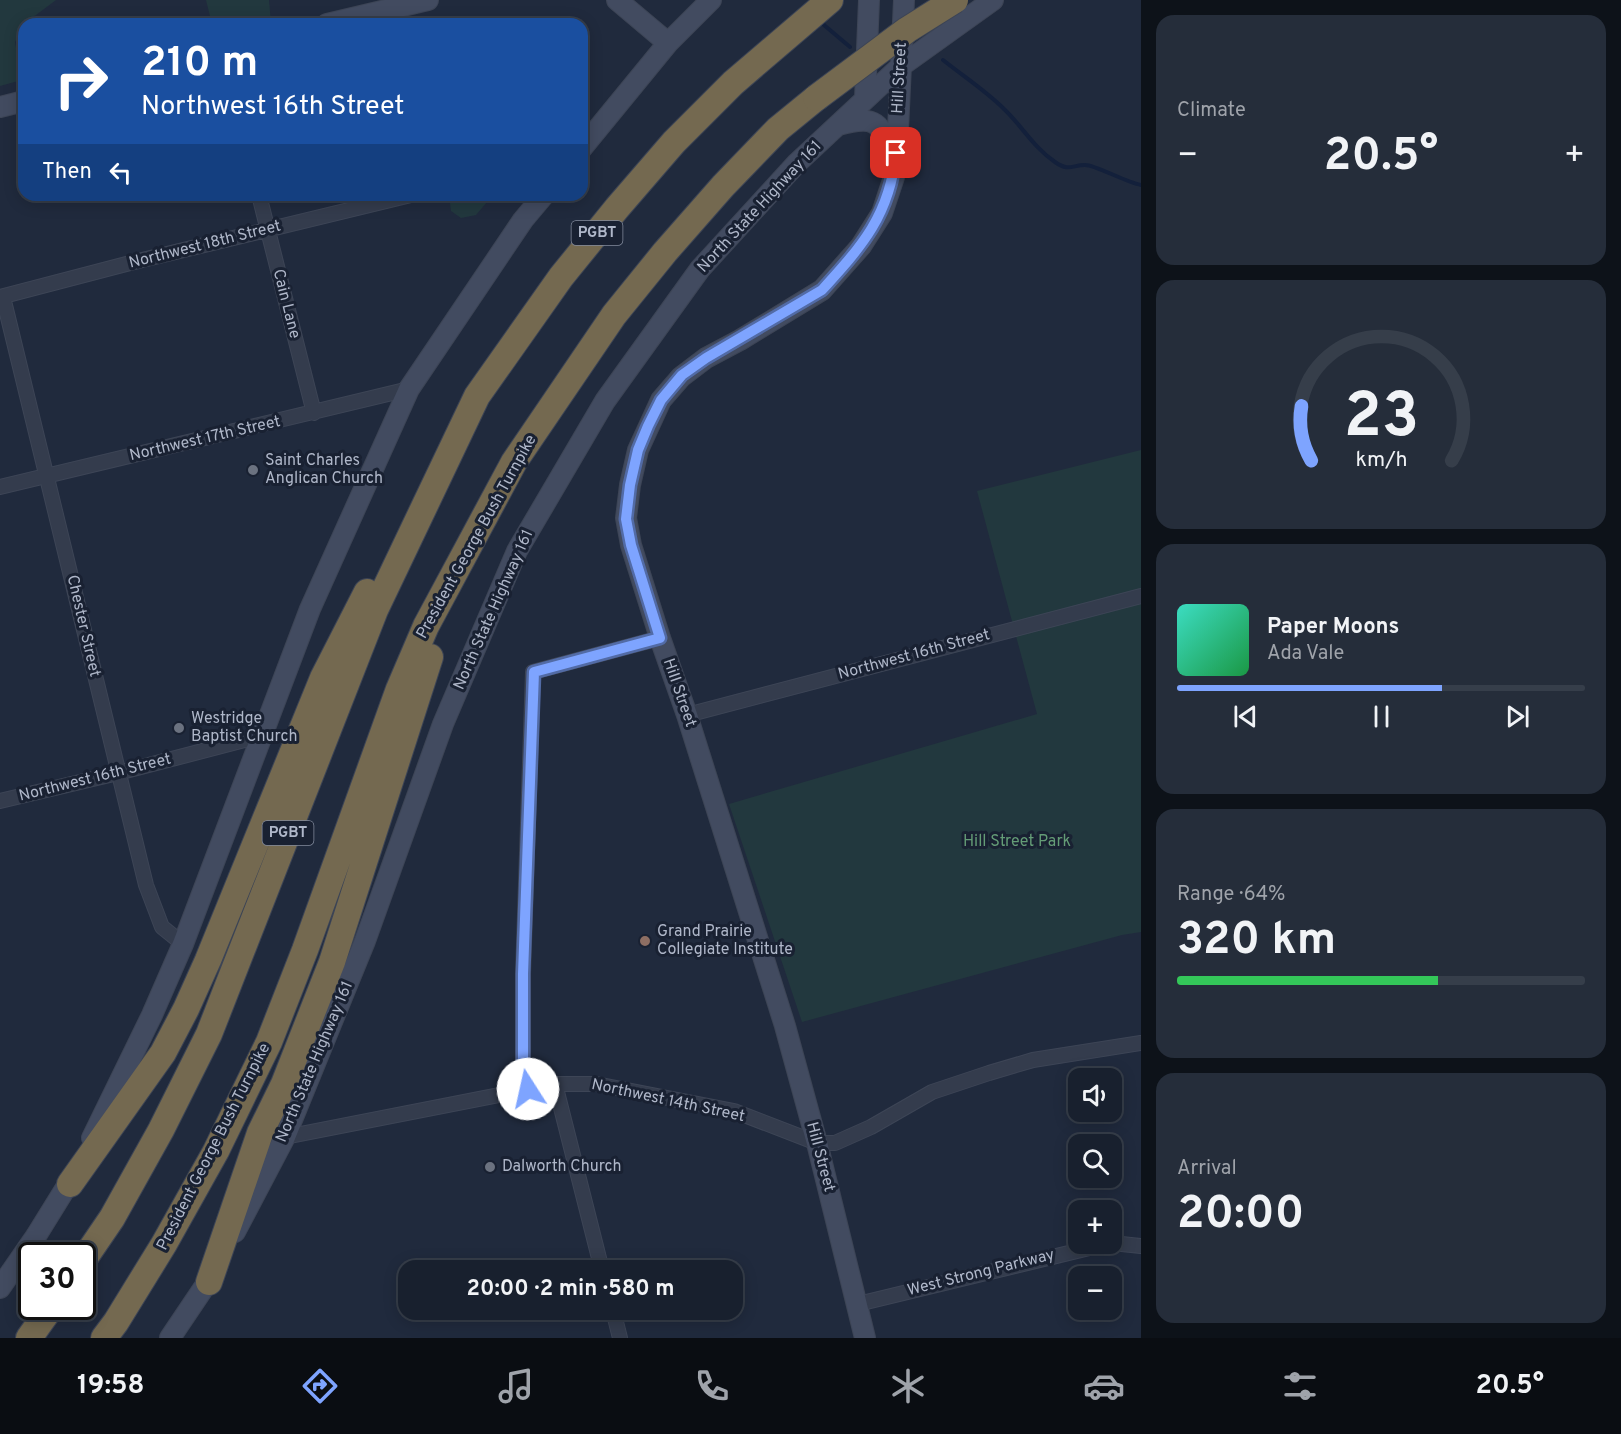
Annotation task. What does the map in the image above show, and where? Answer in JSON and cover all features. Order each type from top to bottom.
[{"type":"highway","name":"PGBT","points":[[96,1242],[112,1218],[161,1130],[209,1034],[375,610],[477,396],[561,277],[674,142],[733,83],[830,0]]},
{"type":"highway","name":"President George Bush Turnpike","points":[[104,1338],[164,1244],[216,1151],[269,1042],[305,950],[399,689],[426,626],[514,462],[614,315],[723,186],[778,129],[816,98],[893,27],[927,0]]},
{"type":"highway","points":[[816,98],[907,30],[955,0]]},
{"type":"highway","points":[[70,1184],[163,1053],[186,1009],[323,678],[441,446],[477,396]]},
{"type":"highway","points":[[209,1282],[260,1133],[284,1084],[332,962],[416,696],[467,549]]},
{"type":"highway","points":[[29,1338],[42,1320]]},
{"type":"main road","points":[[352,18],[428,0]]},
{"type":"main road","points":[[617,0],[668,43]]},
{"type":"main road","points":[[588,141],[668,43],[711,0]]},
{"type":"main road","points":[[865,99],[869,0]]},
{"type":"main road","name":"Hill Street","points":[[865,1338],[817,1143],[785,1026],[687,715],[660,638],[631,545],[626,519],[630,485],[638,450],[661,400],[682,375],[706,358],[822,290],[861,246],[882,213],[894,177],[904,0]]},
{"type":"main road","name":"North State Highway 161","points":[[170,1338],[209,1282],[285,1137],[365,941],[443,724],[517,551],[605,401],[700,269],[797,163],[901,66],[993,0]]},
{"type":"main road","points":[[0,107],[18,102]]},
{"type":"main road","points":[[838,125],[861,120],[877,125],[886,139],[894,177]]},
{"type":"main road","points":[[0,1288],[70,1184],[152,1015],[183,944],[310,609],[409,389],[523,220],[539,201]]},
{"type":"street","name":"Cain Lane","points":[[260,201],[314,413]]},
{"type":"street","name":"Northwest 18th Street","points":[[1,297],[386,201]]},
{"type":"street","name":"Chester Street","points":[[1,297],[47,476],[146,885],[162,927],[183,944]]},
{"type":"street","name":"Northwest 17th Street","points":[[0,487],[409,389]]},
{"type":"street","name":"Northwest 16th Street","points":[[687,715],[1141,596]]},
{"type":"street","points":[[528,1089],[523,1064],[523,974],[534,672],[660,638]]},
{"type":"street","name":"Northwest 16th Street","points":[[0,801],[260,736]]},
{"type":"street","points":[[817,1143],[836,1143],[871,1127],[932,1092],[1022,1063],[1141,1043]]},
{"type":"street","name":"Northwest 14th Street","points":[[285,1137],[555,1084],[596,1084],[734,1111],[817,1143]]},
{"type":"street","points":[[555,1084],[599,1260]]},
{"type":"street","points":[[1122,1244],[1141,1246]]},
{"type":"street","name":"West Strong Parkway","points":[[858,1304],[1068,1253]]},
{"type":"street","points":[[616,1320],[621,1338]]},
{"type":"green space","points":[[0,0],[56,0],[32,18],[18,18],[18,37],[15,42],[18,81],[0,86]]},
{"type":"green space","points":[[206,0],[269,0],[271,18],[210,18]]},
{"type":"green space","points":[[450,201],[488,201],[476,215],[461,218],[451,211]]},
{"type":"green space","name":"Hill Street Park","points":[[1141,450],[1141,932],[1122,935],[802,1022],[729,804],[1037,714],[977,491]]},
{"type":"waterway","points":[[821,19],[824,25],[850,47]]},
{"type":"waterway","points":[[943,60],[997,102],[1055,162],[1067,167],[1090,166],[1141,185]]},
{"type":"place","name":"Saint Charles Anglican Church","points":[[253,470]]},
{"type":"place","name":"Westridge Baptist Church","points":[[179,728]]},
{"type":"place","name":"Grand Prairie Collegiate Institute","points":[[645,941]]},
{"type":"place","name":"Dalworth Church","points":[[490,1167]]},
{"type":"route","points":[[528,1089],[523,1064],[523,974],[534,672],[660,638],[631,545],[626,519],[630,485],[638,450],[648,426],[661,400],[682,375],[706,358],[822,290],[833,278],[861,246],[882,213],[894,177],[896,153]]}]
